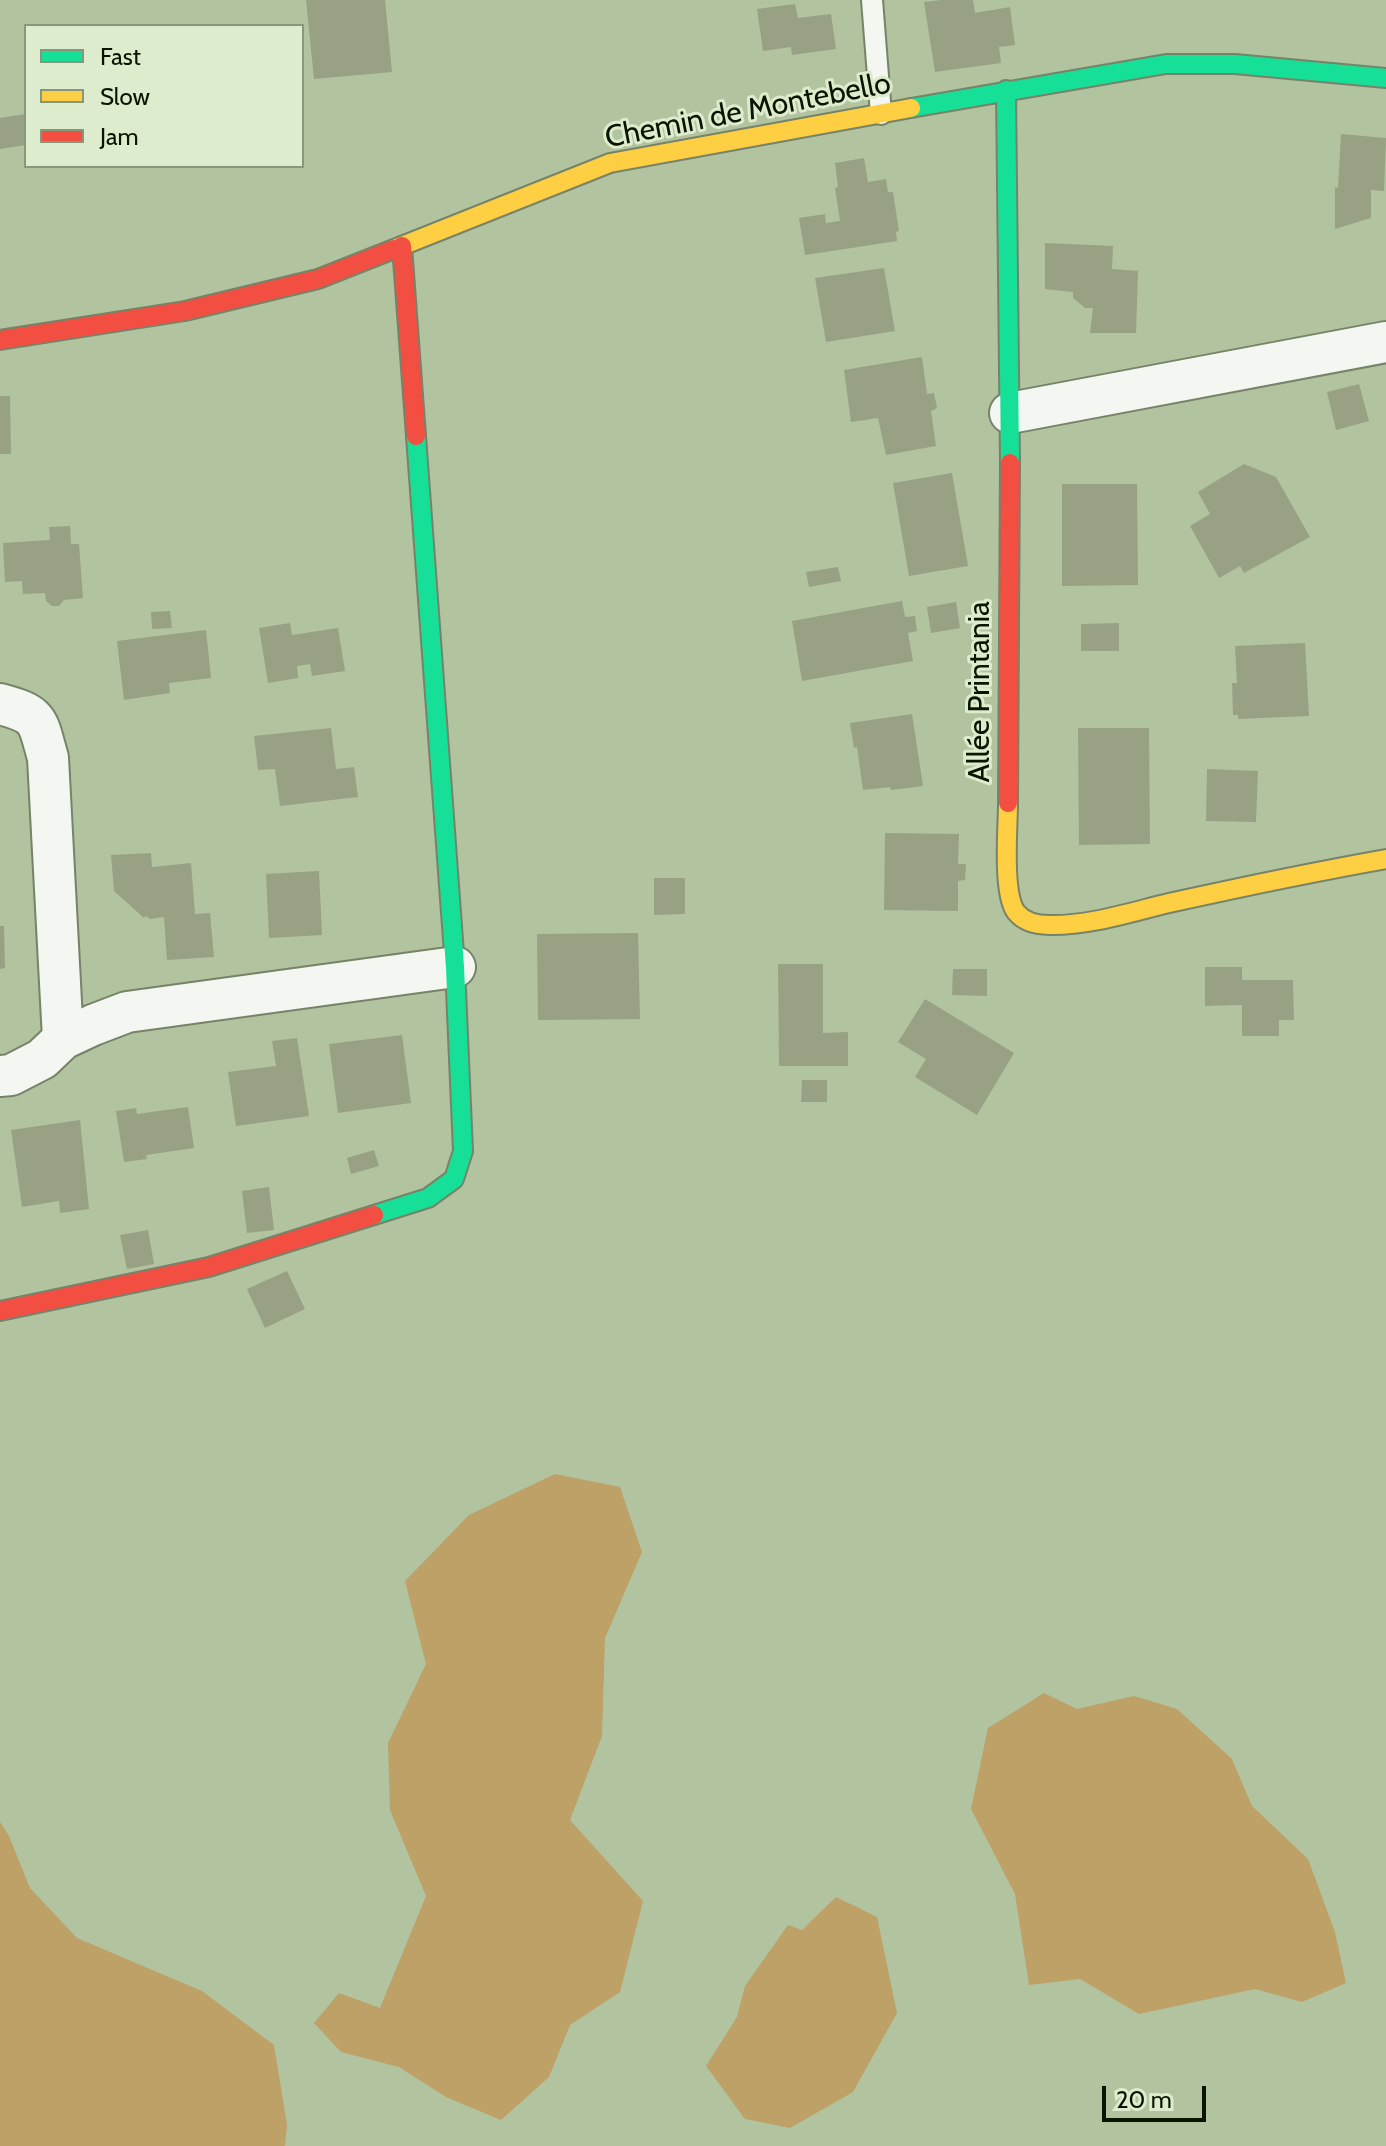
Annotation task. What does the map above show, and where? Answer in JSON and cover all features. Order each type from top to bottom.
[{"type":"street","name":"Chemin de Montebello","points":[[0,340],[185,311],[318,279],[610,163],[1006,90],[1166,64],[1235,64],[1386,78]]},
{"type":"street","name":"Allée Printania","points":[[1006,90],[1010,413],[1008,884],[1011,906],[1025,919],[1056,925],[1386,859]]},
{"type":"street","points":[[0,1311],[209,1267],[428,1198],[454,1179],[463,1151],[455,967],[402,246]]},
{"type":"street","points":[[1010,413],[1386,342]]},
{"type":"street","points":[[0,704],[25,710],[38,722],[48,758],[63,1039]]},
{"type":"street","points":[[0,1076],[11,1075],[42,1059],[63,1039],[127,1012],[455,967]]},
{"type":"lane","points":[[872,0],[881,114]]},
{"type":"shaded area","points":[[555,1474],[620,1487],[642,1552],[605,1638],[602,1736],[570,1820],[643,1901],[620,1992],[570,2025],[549,2077],[501,2120],[446,2097],[399,2067],[341,2052],[314,2023],[339,1993],[380,2008],[426,1896],[390,1810],[388,1743],[426,1664],[405,1581],[469,1515]]},
{"type":"shaded area","points":[[1044,1693],[1077,1709],[1134,1696],[1177,1709],[1232,1759],[1252,1806],[1308,1859],[1335,1932],[1346,1983],[1302,2002],[1255,1989],[1139,2014],[1080,1979],[1029,1985],[1015,1894],[971,1809],[988,1728]]},
{"type":"shaded area","points":[[0,1822],[9,1836],[30,1888],[77,1938],[202,1991],[274,2045],[287,2125],[285,2146],[0,2146]]},
{"type":"shaded area","points":[[836,1897],[877,1917],[897,2013],[853,2092],[790,2128],[745,2119],[706,2066],[737,2017],[745,1986],[788,1925],[802,1930]]},
{"type":"building","points":[[306,0],[385,0],[392,72],[314,79]]},
{"type":"building","points":[[973,0],[975,13],[1010,7],[1015,45],[999,47],[1001,63],[935,72],[924,2]]},
{"type":"building","points":[[795,4],[798,18],[831,14],[836,49],[792,55],[791,47],[763,51],[757,9]]},
{"type":"building","points":[[24,114],[24,145],[0,149],[0,118]]},
{"type":"building","points":[[1341,134],[1386,138],[1384,191],[1371,190],[1371,218],[1335,229],[1335,187],[1338,188]]},
{"type":"building","points":[[864,158],[868,182],[886,179],[888,192],[893,192],[899,231],[896,232],[897,241],[805,255],[799,218],[825,214],[826,223],[840,221],[835,163]]},
{"type":"building","points":[[1045,243],[1113,246],[1112,269],[1138,271],[1136,333],[1090,333],[1093,308],[1085,308],[1073,298],[1073,292],[1045,289]]},
{"type":"building","points":[[884,268],[895,331],[826,342],[815,278]]},
{"type":"building","points":[[922,357],[927,394],[934,393],[937,408],[931,411],[936,446],[886,455],[878,418],[851,422],[844,370]]},
{"type":"building","points":[[1359,384],[1369,421],[1336,430],[1327,392]]},
{"type":"building","points":[[0,396],[10,396],[11,454],[0,454]]},
{"type":"building","points":[[1244,464],[1276,477],[1310,537],[1244,573],[1240,566],[1219,578],[1190,526],[1210,514],[1198,492]]},
{"type":"building","points":[[952,473],[968,566],[909,576],[893,483]]},
{"type":"building","points":[[1062,484],[1137,484],[1138,585],[1062,586]]},
{"type":"building","points":[[70,526],[71,544],[79,544],[83,598],[64,600],[59,606],[52,606],[46,601],[45,593],[23,594],[22,581],[5,582],[3,543],[50,540],[49,527]]},
{"type":"building","points":[[838,567],[841,581],[809,587],[806,572]]},
{"type":"building","points":[[902,601],[905,617],[915,616],[917,631],[908,633],[913,661],[802,681],[792,621]]},
{"type":"building","points":[[956,602],[960,628],[931,633],[927,607]]},
{"type":"building","points":[[170,611],[172,628],[152,629],[151,612]]},
{"type":"building","points":[[290,623],[292,635],[338,628],[345,671],[312,676],[310,664],[297,666],[298,678],[268,683],[259,628]]},
{"type":"building","points":[[1119,623],[1119,651],[1081,651],[1081,624]]},
{"type":"building","points":[[206,630],[211,678],[169,683],[170,693],[124,700],[117,641]]},
{"type":"building","points":[[1305,643],[1309,716],[1238,719],[1238,715],[1233,715],[1232,683],[1237,683],[1235,646]]},
{"type":"building","points":[[912,714],[923,786],[863,790],[850,723]]},
{"type":"building","points":[[331,728],[336,769],[354,767],[358,797],[280,806],[275,769],[258,770],[254,736]]},
{"type":"building","points":[[1078,728],[1149,728],[1150,844],[1079,845]]},
{"type":"building","points":[[1207,769],[1258,771],[1256,822],[1206,821]]},
{"type":"building","points":[[885,833],[959,834],[958,864],[966,864],[965,880],[958,881],[958,911],[884,910]]},
{"type":"building","points":[[151,853],[152,867],[191,863],[195,914],[210,913],[214,957],[167,960],[164,917],[144,918],[114,891],[111,855]]},
{"type":"building","points":[[319,871],[322,935],[269,938],[266,874]]},
{"type":"building","points":[[654,878],[685,878],[685,914],[654,915]]},
{"type":"building","points":[[0,926],[4,926],[5,968],[0,969]]},
{"type":"building","points":[[638,933],[640,1019],[538,1020],[537,934]]},
{"type":"building","points":[[778,964],[823,964],[823,1033],[848,1032],[848,1066],[779,1066]]},
{"type":"building","points":[[1205,967],[1242,967],[1242,980],[1293,980],[1294,1020],[1279,1020],[1279,1036],[1242,1036],[1242,1005],[1205,1006]]},
{"type":"building","points":[[953,969],[987,969],[987,996],[952,995]]},
{"type":"building","points":[[925,999],[1014,1053],[977,1115],[915,1077],[926,1059],[898,1042]]},
{"type":"building","points":[[402,1035],[411,1103],[338,1113],[329,1044]]},
{"type":"building","points":[[297,1038],[309,1116],[236,1126],[228,1072],[276,1066],[272,1041]]},
{"type":"building","points":[[802,1080],[827,1080],[827,1102],[801,1102]]},
{"type":"building","points":[[188,1107],[194,1148],[146,1155],[147,1159],[124,1162],[116,1111],[136,1108],[137,1114]]},
{"type":"building","points":[[80,1120],[89,1209],[60,1213],[59,1201],[22,1207],[11,1130]]},
{"type":"building","points":[[374,1150],[379,1166],[351,1174],[347,1158]]},
{"type":"building","points":[[269,1187],[274,1230],[247,1233],[242,1191]]},
{"type":"building","points":[[148,1230],[154,1264],[127,1269],[120,1235]]},
{"type":"building","points":[[287,1271],[305,1309],[265,1328],[247,1289]]},
{"type":"traffic: fast","points":[[911,108],[1166,64],[1235,64],[1386,78]]},
{"type":"traffic: fast","points":[[1006,90],[1010,463]]},
{"type":"traffic: fast","points":[[374,1215],[428,1198],[454,1179],[463,1151],[455,967],[416,436]]},
{"type":"traffic: slow","points":[[394,249],[610,163],[911,108]]},
{"type":"traffic: slow","points":[[1008,803],[1007,875],[1012,903],[1023,918],[1040,924],[1095,921],[1223,891],[1386,859]]},
{"type":"traffic: jam","points":[[402,246],[416,436]]},
{"type":"traffic: jam","points":[[0,340],[185,311],[318,279],[394,249]]},
{"type":"traffic: jam","points":[[1008,803],[1010,463]]},
{"type":"traffic: jam","points":[[0,1311],[209,1267],[374,1215]]}]
